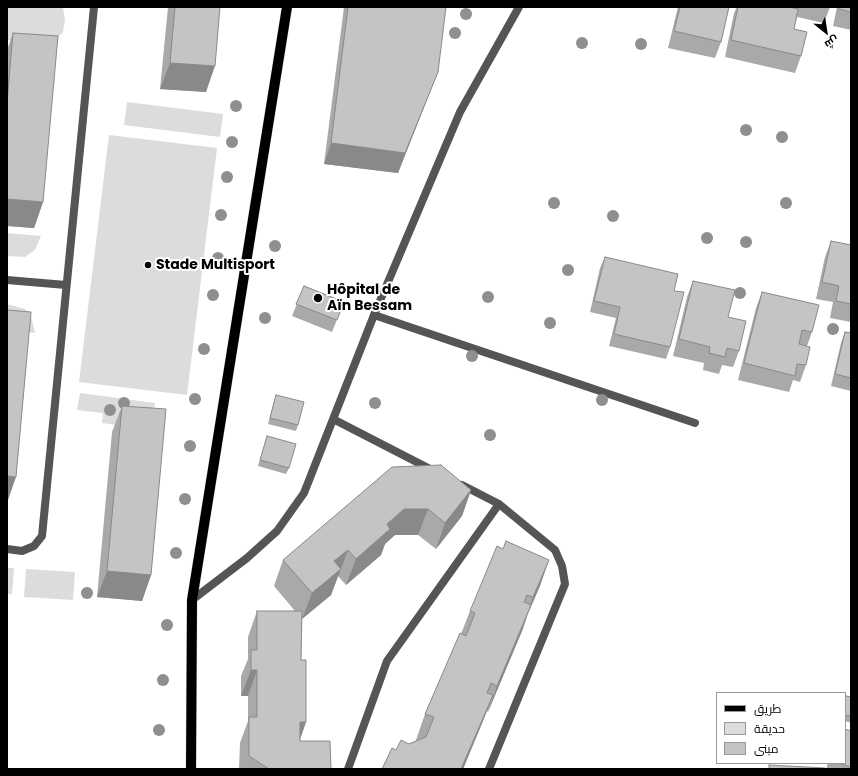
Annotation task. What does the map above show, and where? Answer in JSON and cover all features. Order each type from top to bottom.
[{"type":"main road","points":[[190,769],[192,600],[287,7]]},
{"type":"street","points":[[7,549],[22,551],[34,546],[42,536],[94,7]]},
{"type":"street","points":[[192,600],[247,558],[277,531],[304,493],[374,315],[460,112],[519,7]]},
{"type":"street","points":[[7,280],[66,285]]},
{"type":"street","points":[[374,315],[695,423]]},
{"type":"street","points":[[333,419],[499,504],[554,550],[562,566],[565,584],[489,769]]},
{"type":"street","points":[[348,769],[387,661],[499,504]]},
{"type":"green space","points":[[7,7],[63,7],[65,21],[63,32],[56,40],[48,44],[7,40]]},
{"type":"green space","points":[[127,102],[223,114],[220,137],[124,125]]},
{"type":"green space","name":"Stade Multisport","points":[[109,135],[217,148],[187,395],[79,382]]},
{"type":"green space","points":[[7,233],[41,236],[35,250],[25,257],[7,256]]},
{"type":"green space","points":[[7,304],[25,309],[31,316],[35,333],[7,330]]},
{"type":"green space","points":[[80,393],[155,403],[151,430],[102,423],[103,413],[77,410]]},
{"type":"green space","points":[[7,568],[14,568],[12,594],[7,594]]},
{"type":"green space","points":[[26,569],[75,572],[73,600],[24,597]]},
{"type":"building","points":[[175,7],[220,7],[215,66],[170,63]]},
{"type":"building","points":[[348,7],[446,7],[438,72],[405,153],[331,143]]},
{"type":"building","points":[[680,7],[729,7],[721,42],[674,31]]},
{"type":"building","points":[[738,7],[789,7],[798,9],[794,29],[807,32],[801,56],[731,40]]},
{"type":"building","points":[[839,7],[851,7],[851,12],[839,9]]},
{"type":"building","points":[[13,33],[58,36],[43,202],[7,199],[7,103]]},
{"type":"building","points":[[831,241],[851,245],[851,304],[836,301],[839,286],[822,282]]},
{"type":"building","points":[[605,257],[678,274],[674,291],[684,292],[670,347],[614,334],[620,307],[594,301]]},
{"type":"building","points":[[693,281],[735,290],[728,317],[746,321],[739,351],[727,348],[725,357],[709,353],[710,347],[679,339]]},
{"type":"building","points":[[304,286],[344,302],[337,320],[296,304]]},
{"type":"building","points":[[762,292],[819,305],[812,332],[802,330],[799,344],[810,347],[806,365],[797,364],[795,376],[744,363]]},
{"type":"building","points":[[7,310],[31,312],[16,477],[7,476]]},
{"type":"building","points":[[845,332],[851,333],[851,378],[835,374]]},
{"type":"building","points":[[276,395],[304,402],[298,425],[270,418]]},
{"type":"building","points":[[122,406],[166,409],[151,575],[107,571]]},
{"type":"building","points":[[267,436],[296,444],[289,468],[260,460]]},
{"type":"building","points":[[441,465],[471,490],[445,523],[428,509],[404,509],[387,524],[390,529],[356,559],[348,550],[334,561],[341,569],[312,593],[283,560],[392,467]]},
{"type":"building","points":[[506,541],[549,560],[533,597],[527,595],[524,602],[531,605],[497,686],[491,683],[487,693],[493,695],[461,769],[382,769],[392,748],[396,750],[401,740],[409,744],[426,737],[434,717],[425,714],[460,633],[466,636],[475,613],[470,611],[497,546],[503,549]]},
{"type":"building","points":[[257,611],[302,611],[301,660],[306,660],[306,722],[300,722],[300,741],[330,741],[331,769],[269,769],[249,756],[249,717],[257,717],[257,670],[251,670],[251,650],[257,650]]},
{"type":"building","points":[[846,696],[851,697],[851,716],[846,715]]},
{"type":"building","points":[[846,729],[851,731],[851,767],[841,764],[846,764]]},
{"type":"building","points":[[769,765],[825,768],[825,769],[769,769]]},
{"type":"place","name":"Stade Multisport","points":[[148,265]]},
{"type":"place","name":"Hôpital de Aïn Bessam","points":[[318,298]]}]
